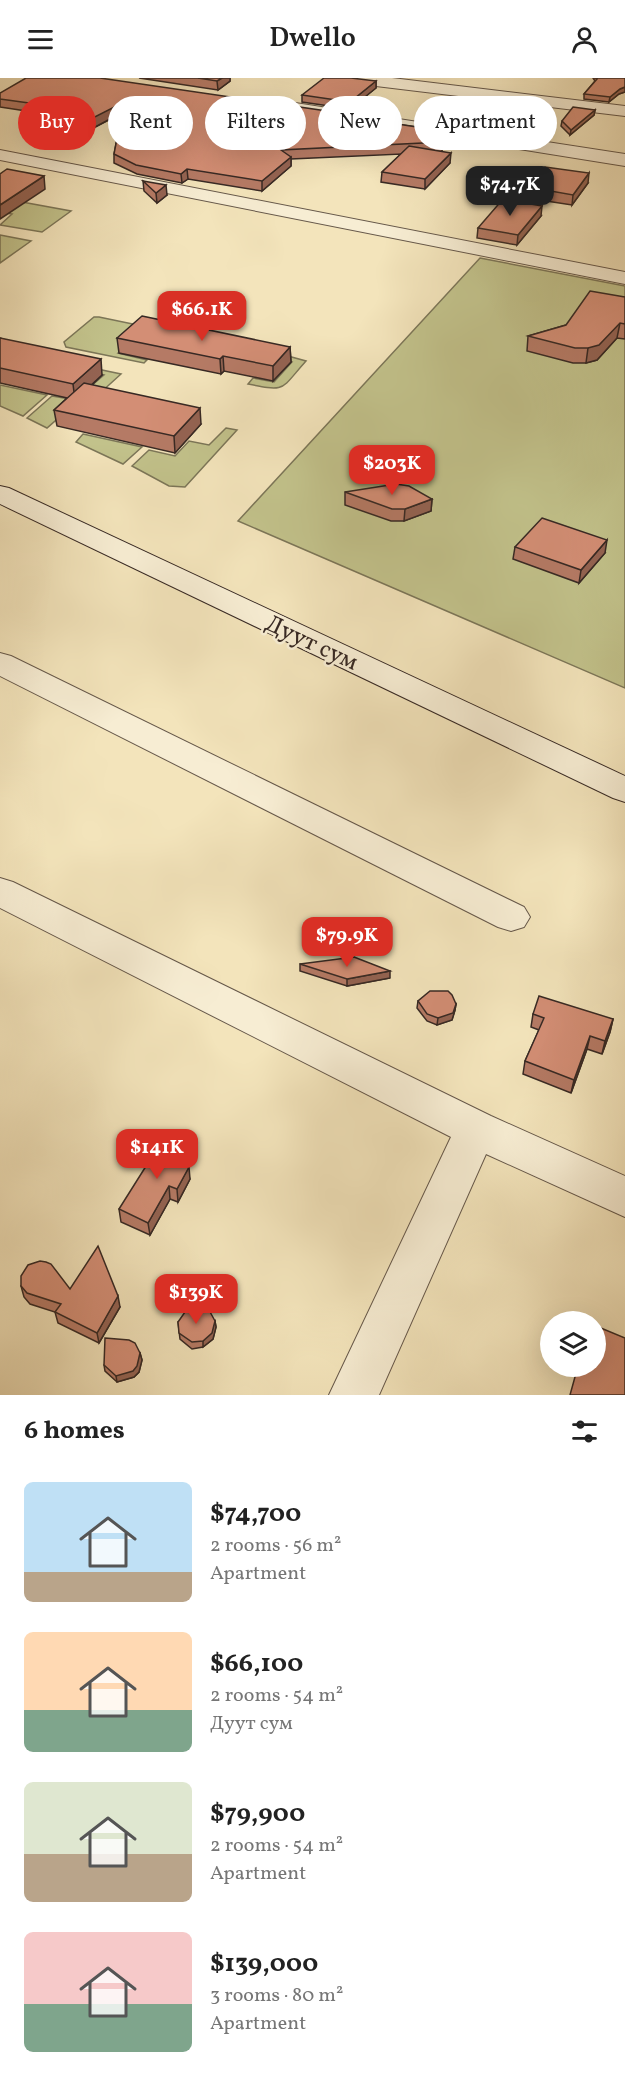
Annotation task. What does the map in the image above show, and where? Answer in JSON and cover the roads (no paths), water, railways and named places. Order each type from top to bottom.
[{"type":"street","points":[[351,78],[401,81],[625,111]]},
{"type":"street","points":[[306,110],[625,160]]},
{"type":"street","points":[[0,155],[625,278]]},
{"type":"street","name":"Дуут сум","points":[[0,494],[625,790]]},
{"type":"street","points":[[0,663],[511,917]]},
{"type":"street","points":[[0,892],[476,1129],[625,1197]]},
{"type":"street","points":[[354,1395],[476,1129]]}]
